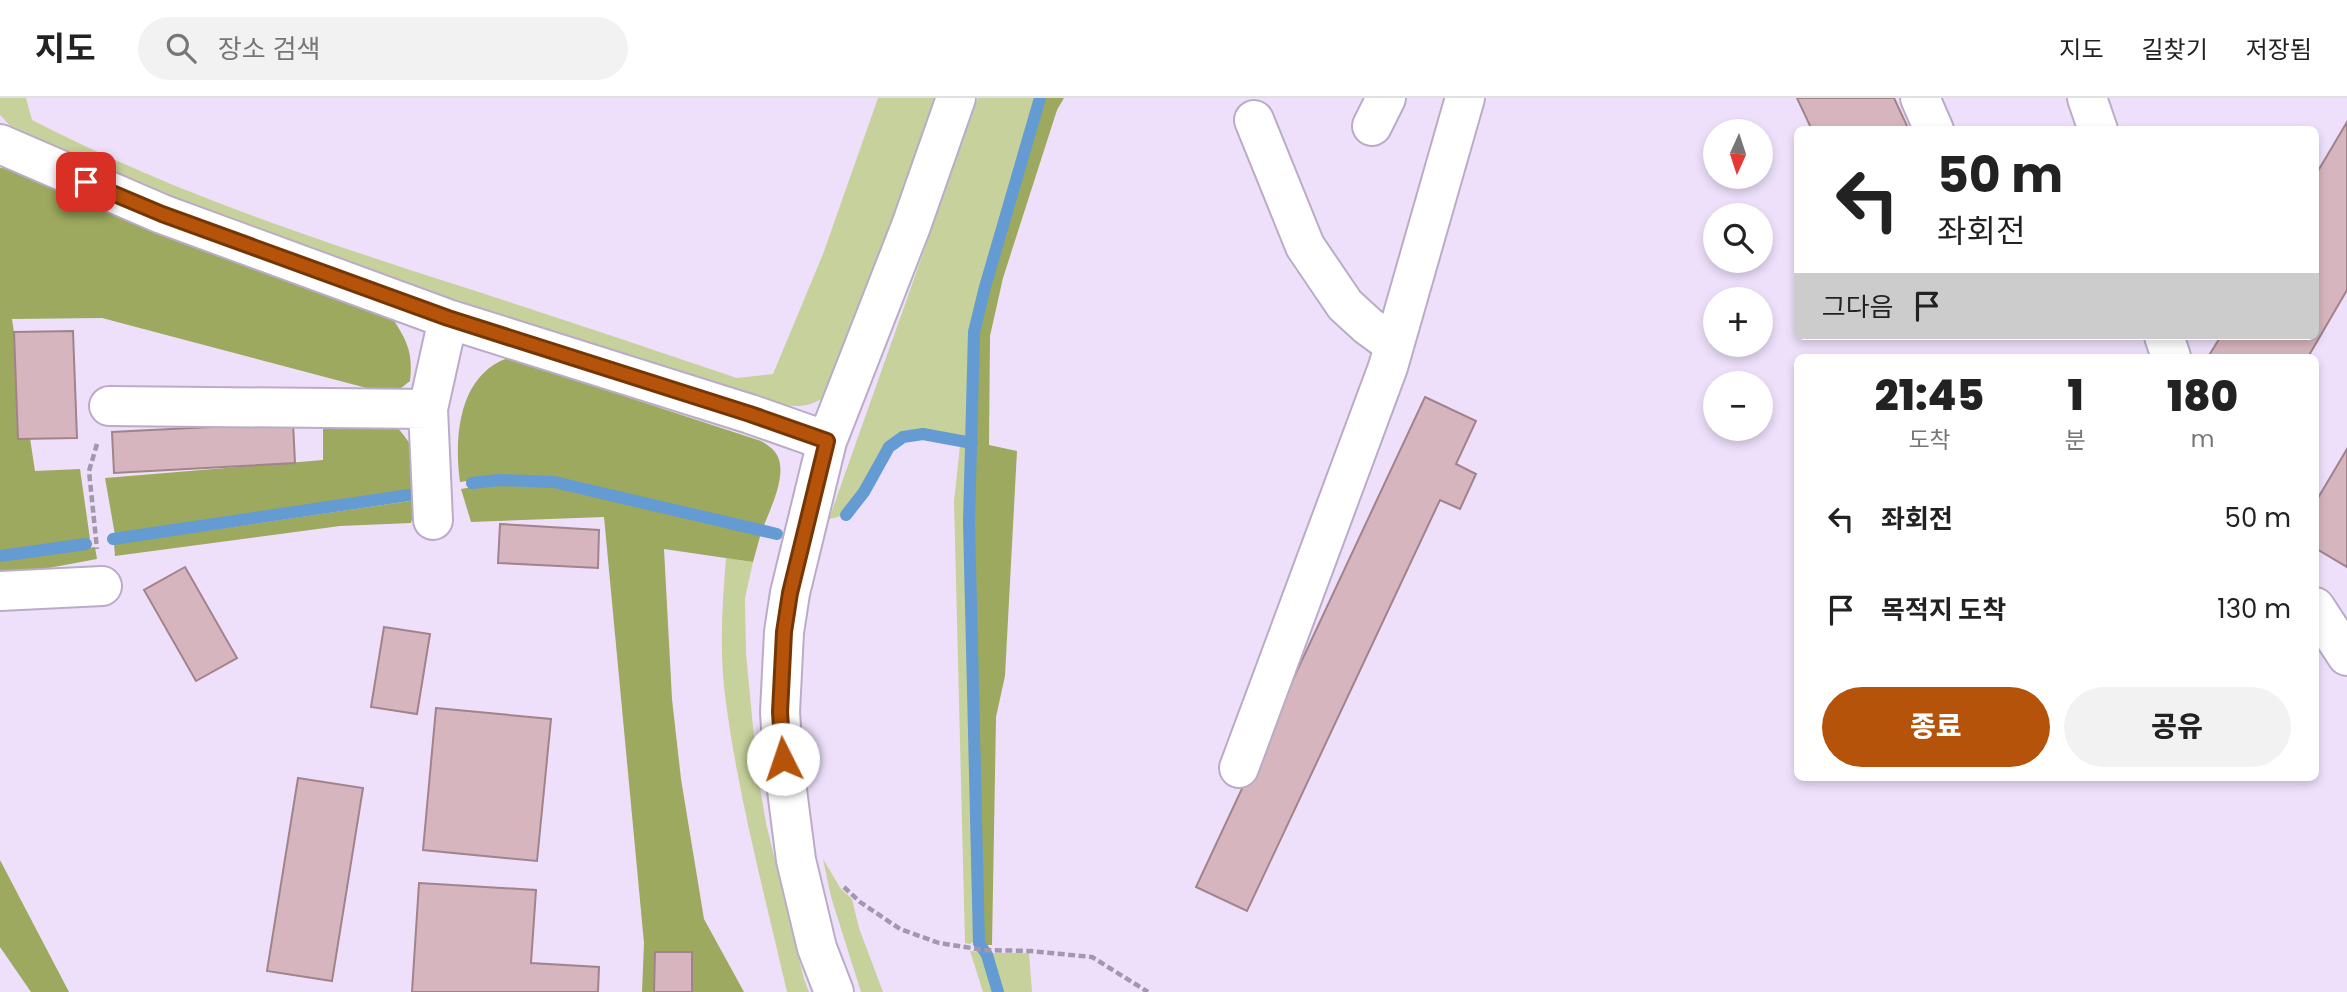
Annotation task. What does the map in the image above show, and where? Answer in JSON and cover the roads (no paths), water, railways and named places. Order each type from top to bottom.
[{"type":"street","points":[[834,992],[817,948],[796,860],[780,712],[784,632],[790,593],[827,441],[911,226],[956,98]]},
{"type":"street","points":[[1239,768],[1388,367],[1465,98]]},
{"type":"street","points":[[1920,98],[1932,126]]},
{"type":"street","points":[[2087,98],[2097,126]]},
{"type":"street","points":[[1245,106],[1305,246],[1345,305],[1368,327],[1394,345]]},
{"type":"street","points":[[0,144],[162,214],[448,318],[827,441]]},
{"type":"street","points":[[433,520],[428,409],[448,318]]},
{"type":"street","points":[[109,406],[428,409]]},
{"type":"street","points":[[0,592],[102,586]]},
{"type":"street","points":[[2319,613],[2347,656]]},
{"type":"waterway","points":[[998,992],[987,955],[979,943],[969,521],[974,332],[1040,98]]},
{"type":"waterway","points":[[846,515],[864,492],[889,447],[903,437],[923,434],[972,443]]},
{"type":"waterway","points":[[472,483],[499,480],[554,482],[777,534]]},
{"type":"waterway","points":[[113,539],[409,495]]},
{"type":"waterway","points":[[0,556],[86,544]]}]
